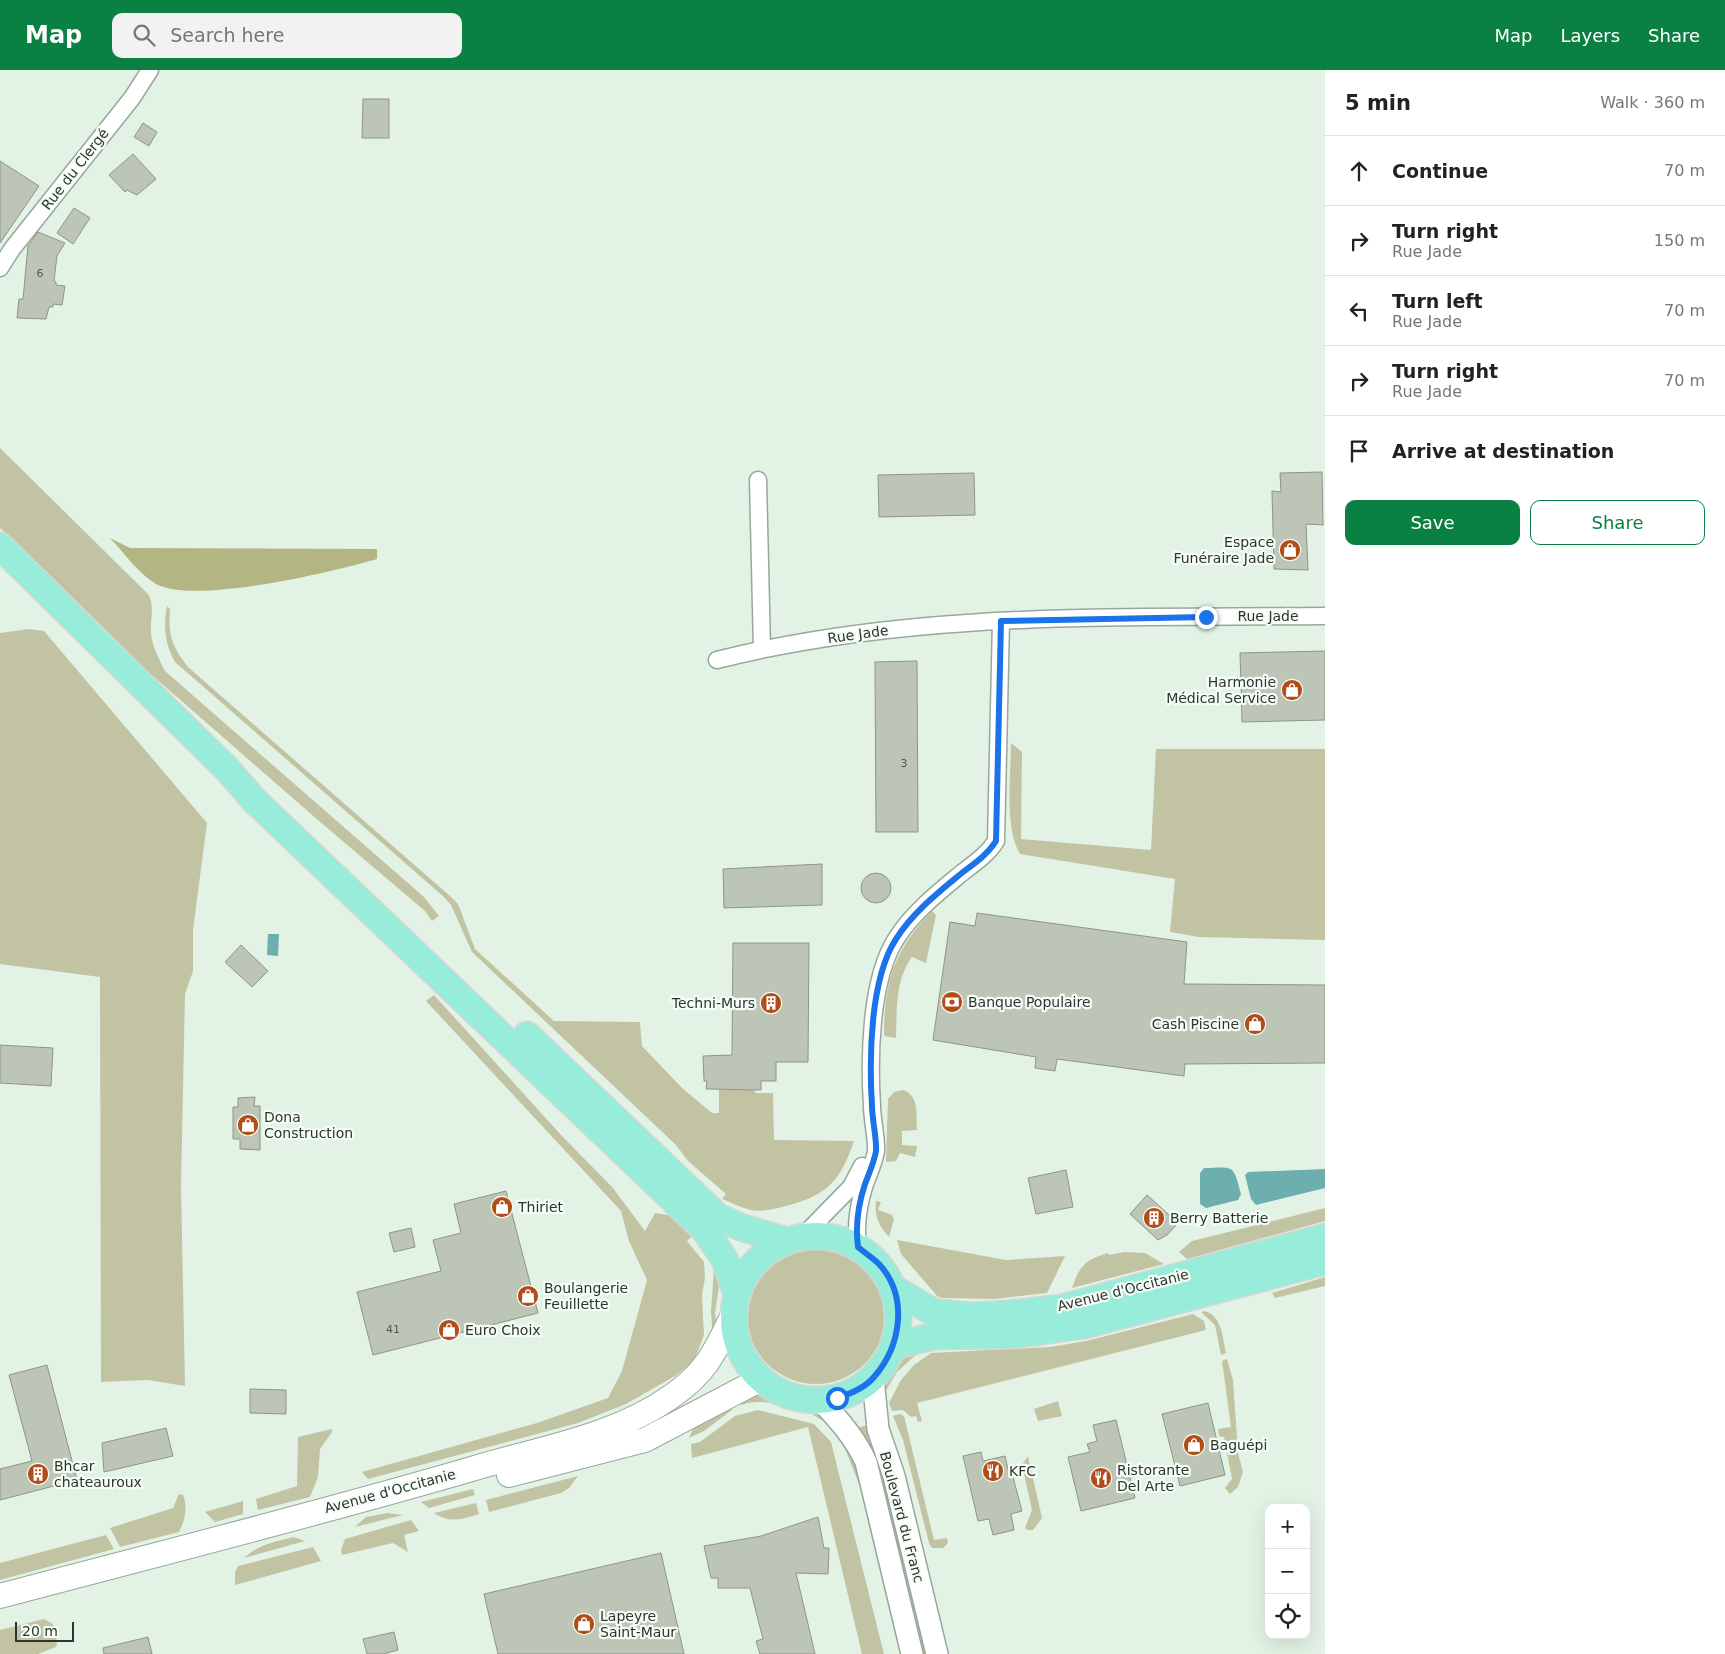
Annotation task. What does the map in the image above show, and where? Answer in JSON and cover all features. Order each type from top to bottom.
[{"type":"main road","points":[[0,546],[228,770],[254,800],[705,1230],[725,1260],[736,1304],[736,1337],[741,1351],[761,1379],[786,1395],[801,1400],[821,1401],[853,1392],[873,1378],[894,1346],[899,1316],[893,1288],[879,1265],[858,1247],[832,1237],[794,1239],[743,1228],[718,1217],[417,934],[257,789],[228,770]]},
{"type":"main road","name":"Avenue d'Occitanie","points":[[893,1288],[933,1312],[969,1316],[1062,1308],[1325,1237]]},
{"type":"main road","points":[[736,1304],[743,1280],[756,1262],[776,1246],[794,1239]]},
{"type":"main road","name":"Avenue d'Occitanie","points":[[894,1346],[934,1336],[1014,1335],[1085,1325],[1325,1261]]},
{"type":"main road","name":"Avenue d'Occitanie","points":[[0,1596],[413,1486],[583,1438],[633,1419],[671,1396],[706,1367],[736,1304]]},
{"type":"main road","name":"Avenue d'Occitanie","points":[[0,1612],[369,1510],[646,1440],[761,1379]]},
{"type":"street","name":"Rue du Clergé","points":[[0,268],[18,241],[132,98],[150,70]]},
{"type":"street","points":[[758,480],[762,649]]},
{"type":"street","name":"Rue Jade","points":[[717,660],[762,649],[887,629],[1001,621],[1325,616]]},
{"type":"street","points":[[858,1247],[856,1220],[859,1203],[875,1157],[871,1095],[875,998],[885,959],[903,928],[926,902],[980,858],[996,841],[1001,621]]},
{"type":"street","points":[[794,1239],[851,1187],[862,1168],[866,1146],[873,1134]]},
{"type":"street","name":"Boulevard du Franc","points":[[873,1378],[878,1429],[894,1476],[937,1654]]},
{"type":"street","name":"Boulevard du Franc","points":[[821,1401],[847,1429],[858,1444],[866,1462],[912,1654]]},
{"type":"green space","points":[[0,448],[148,594],[152,608],[152,638],[165,671],[424,897],[439,916],[432,921],[425,911],[138,663],[0,528]]},
{"type":"green space","points":[[110,538],[130,548],[377,549],[377,559],[298,578],[231,589],[201,591],[175,589],[156,584],[150,580]]},
{"type":"green space","points":[[167,606],[170,609],[172,640],[188,667],[450,896],[458,904],[475,949],[554,1021],[640,1022],[642,1046],[682,1088],[712,1113],[719,1113],[719,1090],[754,1090],[756,1093],[773,1093],[774,1140],[854,1141],[837,1177],[830,1185],[812,1197],[773,1209],[751,1210],[722,1199],[726,1194],[688,1161],[676,1145],[472,952],[451,905],[444,897],[175,662],[169,649],[166,635]]},
{"type":"green space","points":[[29,629],[44,631],[207,823],[193,930],[193,971],[185,994],[181,1186],[185,1386],[148,1380],[101,1382],[100,977],[0,964],[0,633]]},
{"type":"green space","points":[[1011,743],[1022,752],[1021,839],[1151,850],[1156,749],[1325,749],[1325,940],[1199,937],[1170,932],[1175,879],[1020,854],[1015,843],[1010,816]]},
{"type":"green space","points":[[932,911],[936,915],[926,963],[912,957],[906,966],[898,996],[896,1038],[884,1036],[886,999],[894,968],[908,939]]},
{"type":"green space","points":[[434,995],[561,1135],[613,1188],[645,1231],[655,1213],[668,1215],[694,1234],[687,1241],[704,1262],[705,1278],[702,1295],[704,1335],[694,1361],[675,1376],[626,1404],[578,1423],[368,1479],[362,1472],[537,1423],[608,1398],[622,1371],[647,1280],[629,1241],[621,1211],[426,1001]]},
{"type":"green space","points":[[903,1090],[915,1101],[917,1130],[902,1131],[902,1145],[917,1146],[915,1157],[900,1153],[896,1161],[886,1162],[888,1099],[894,1092]]},
{"type":"green space","points":[[876,1201],[881,1202],[878,1210],[892,1215],[894,1219],[889,1237],[882,1229],[878,1220]]},
{"type":"green space","points":[[1325,1208],[1325,1221],[1187,1259],[1179,1252],[1192,1241]]},
{"type":"green space","points":[[897,1240],[1006,1260],[1065,1256],[1047,1293],[995,1299],[944,1298],[938,1297],[901,1254]]},
{"type":"green space","points":[[816,1246],[842,1252],[865,1266],[879,1289],[885,1315],[879,1341],[865,1364],[842,1378],[816,1384],[790,1378],[767,1364],[753,1341],[747,1315],[753,1289],[767,1266],[790,1252]]},
{"type":"green space","points":[[1124,1252],[1145,1253],[1164,1264],[1072,1288],[1084,1264],[1108,1253],[1109,1255]]},
{"type":"green space","points":[[714,1267],[720,1280],[715,1313],[717,1325],[713,1339],[711,1312]]},
{"type":"green space","points":[[1325,1277],[1325,1286],[1275,1298],[1272,1293]]},
{"type":"green space","points":[[1205,1311],[1215,1318],[1221,1329],[1226,1353],[1221,1355],[1215,1325],[1201,1312]]},
{"type":"green space","points":[[1193,1314],[1204,1321],[1206,1330],[917,1403],[922,1421],[918,1422],[916,1416],[911,1417],[903,1410],[892,1411],[889,1403],[901,1380],[914,1365],[931,1353],[1050,1347],[1086,1341]]},
{"type":"green space","points":[[911,1350],[921,1350],[897,1372],[882,1397],[881,1382],[900,1359]]},
{"type":"green space","points":[[1227,1359],[1233,1380],[1238,1453],[1243,1472],[1238,1487],[1230,1494],[1225,1488],[1232,1479],[1224,1437],[1219,1436],[1218,1429],[1231,1427],[1222,1361]]},
{"type":"green space","points":[[759,1394],[805,1407],[831,1421],[825,1421],[809,1413],[767,1402],[742,1405],[739,1399]]},
{"type":"green space","points":[[1058,1401],[1062,1416],[1038,1421],[1034,1409]]},
{"type":"green space","points":[[727,1404],[732,1410],[704,1431],[689,1438],[695,1424]]},
{"type":"green space","points":[[758,1410],[814,1424],[831,1442],[884,1654],[862,1654],[808,1427],[692,1458],[691,1444],[700,1442],[735,1416]]},
{"type":"green space","points":[[900,1414],[904,1416],[934,1540],[947,1538],[948,1543],[943,1548],[932,1548],[929,1543],[903,1440],[893,1416]]},
{"type":"green space","points":[[870,1424],[929,1654],[919,1654],[855,1429]]},
{"type":"green space","points":[[332,1429],[332,1432],[320,1449],[318,1477],[310,1497],[258,1510],[256,1499],[297,1486],[298,1437]]},
{"type":"green space","points":[[842,1441],[858,1462],[906,1654],[900,1654],[859,1484]]},
{"type":"green space","points":[[1028,1456],[1042,1518],[1033,1530],[1025,1528],[1032,1510],[1022,1465]]},
{"type":"green space","points":[[578,1476],[569,1488],[561,1493],[489,1512],[486,1500]]},
{"type":"green space","points":[[473,1489],[475,1495],[429,1508],[421,1502]]},
{"type":"green space","points":[[179,1494],[183,1495],[186,1509],[179,1532],[120,1547],[110,1528],[173,1508]]},
{"type":"green space","points":[[243,1501],[243,1514],[215,1522],[205,1512]]},
{"type":"green space","points":[[476,1503],[479,1514],[467,1518],[446,1519],[434,1513]]},
{"type":"green space","points":[[387,1513],[403,1515],[355,1527],[366,1517]]},
{"type":"green space","points":[[411,1520],[419,1531],[404,1535],[408,1552],[393,1543],[342,1555],[341,1550],[345,1539]]},
{"type":"green space","points":[[106,1535],[114,1549],[0,1580],[0,1563]]},
{"type":"green space","points":[[293,1537],[305,1541],[244,1558],[260,1547]]},
{"type":"green space","points":[[313,1547],[321,1561],[235,1585],[235,1573],[238,1566]]},
{"type":"green space","points":[[44,1619],[53,1624],[57,1642],[56,1647],[38,1654],[0,1654],[0,1630]]},
{"type":"water","points":[[268,934],[279,934],[278,956],[267,955]]},
{"type":"water","points":[[1222,1167],[1231,1169],[1236,1177],[1241,1194],[1238,1200],[1206,1208],[1200,1204],[1200,1173],[1204,1168]]},
{"type":"water","points":[[1325,1169],[1325,1188],[1256,1205],[1251,1199],[1245,1175],[1248,1172]]},
{"type":"building","points":[[363,99],[389,99],[389,138],[362,138]]},
{"type":"building","points":[[143,123],[157,132],[149,146],[134,137]]},
{"type":"building","points":[[133,154],[156,179],[137,195],[127,190],[125,192],[109,175]]},
{"type":"building","points":[[0,161],[39,186],[0,243]]},
{"type":"building","points":[[74,208],[90,218],[73,244],[57,233]]},
{"type":"building","points":[[38,232],[65,243],[57,256],[54,281],[56,285],[65,286],[62,305],[53,304],[53,307],[49,307],[46,319],[17,318],[19,299],[23,299],[28,246]]},
{"type":"building","points":[[1322,472],[1323,525],[1306,524],[1308,570],[1274,569],[1272,491],[1281,492],[1280,473]]},
{"type":"building","points":[[974,473],[975,515],[879,517],[878,475]]},
{"type":"building","points":[[1325,651],[1325,720],[1242,722],[1240,653]]},
{"type":"building","points":[[917,661],[918,832],[876,832],[875,662]]},
{"type":"building","points":[[822,864],[822,905],[724,908],[723,869]]},
{"type":"building","points":[[876,873],[887,877],[891,888],[887,899],[876,903],[865,899],[861,888],[865,877]]},
{"type":"building","points":[[977,913],[1187,942],[1184,984],[1325,985],[1325,1063],[1185,1064],[1184,1076],[1057,1059],[1055,1071],[1035,1068],[1036,1057],[933,1040],[950,922],[975,926]]},
{"type":"building","name":"Techni-Murs","points":[[733,943],[809,943],[808,1062],[776,1062],[776,1081],[761,1081],[761,1090],[706,1089],[707,1081],[704,1081],[703,1056],[732,1055]]},
{"type":"building","points":[[241,945],[268,971],[252,987],[225,962]]},
{"type":"building","points":[[0,1045],[53,1048],[51,1086],[0,1083]]},
{"type":"building","name":"Dona Construction","points":[[255,1097],[254,1106],[260,1106],[260,1150],[240,1149],[240,1139],[233,1139],[233,1107],[238,1107],[238,1098]]},
{"type":"building","points":[[1066,1170],[1073,1207],[1036,1214],[1028,1178]]},
{"type":"building","points":[[506,1191],[538,1313],[373,1355],[357,1292],[441,1271],[433,1240],[461,1233],[454,1204]]},
{"type":"building","name":"Berry Batterie","points":[[1147,1195],[1178,1223],[1167,1235],[1158,1240],[1130,1214]]},
{"type":"building","points":[[411,1228],[415,1247],[394,1252],[389,1233]]},
{"type":"building","points":[[47,1365],[77,1480],[0,1500],[0,1469],[32,1461],[9,1375]]},
{"type":"building","points":[[250,1389],[286,1390],[286,1414],[250,1413]]},
{"type":"building","name":"Baguépi","points":[[1208,1403],[1225,1475],[1180,1486],[1162,1414]]},
{"type":"building","name":"Ristorante Del Arte","points":[[1116,1420],[1135,1498],[1081,1511],[1068,1457],[1090,1452],[1087,1444],[1097,1441],[1093,1425]]},
{"type":"building","points":[[166,1428],[173,1456],[104,1472],[102,1443]]},
{"type":"building","points":[[981,1452],[983,1461],[1005,1456],[1010,1478],[1013,1477],[1022,1511],[1011,1514],[1014,1530],[993,1535],[989,1519],[978,1521],[963,1456]]},
{"type":"building","points":[[818,1517],[824,1548],[829,1548],[828,1574],[796,1573],[815,1654],[760,1654],[756,1641],[763,1639],[750,1588],[718,1588],[718,1578],[711,1578],[704,1546],[761,1536]]},
{"type":"building","name":"Lapeyre Saint-Maur","points":[[661,1553],[684,1654],[498,1654],[484,1594]]},
{"type":"building","points":[[394,1632],[398,1650],[383,1654],[367,1654],[363,1639]]},
{"type":"building","points":[[148,1637],[152,1654],[104,1654],[103,1648]]},
{"type":"place","name":"Espace Funéraire Jade","points":[[1290,550]]},
{"type":"place","name":"Harmonie Médical Service","points":[[1292,690]]},
{"type":"place","name":"Banque Populaire","points":[[952,1002]]},
{"type":"place","name":"Techni-Murs","points":[[771,1003]]},
{"type":"place","name":"Cash Piscine","points":[[1255,1024]]},
{"type":"place","name":"Dona Construction","points":[[248,1125]]},
{"type":"place","name":"Thiriet","points":[[502,1207]]},
{"type":"place","name":"Berry Batterie","points":[[1154,1218]]},
{"type":"place","name":"Boulangerie Feuillette","points":[[528,1296]]},
{"type":"place","name":"Euro Choix","points":[[449,1330]]},
{"type":"place","name":"Baguépi","points":[[1194,1445]]},
{"type":"place","name":"KFC","points":[[993,1471]]},
{"type":"place","name":"Bhcar chateauroux","points":[[38,1474]]},
{"type":"place","name":"Ristorante Del Arte","points":[[1101,1478]]},
{"type":"place","name":"Lapeyre Saint-Maur","points":[[584,1624]]},
{"type":"route","points":[[837,1398],[853,1392],[873,1378],[894,1346],[898,1331],[899,1316],[893,1288],[879,1265],[858,1247],[857,1236],[856,1220],[859,1203],[870,1174],[876,1150],[873,1134],[871,1095],[875,998],[885,959],[903,928],[926,902],[974,863],[996,841],[1001,621],[1206,617]]}]
